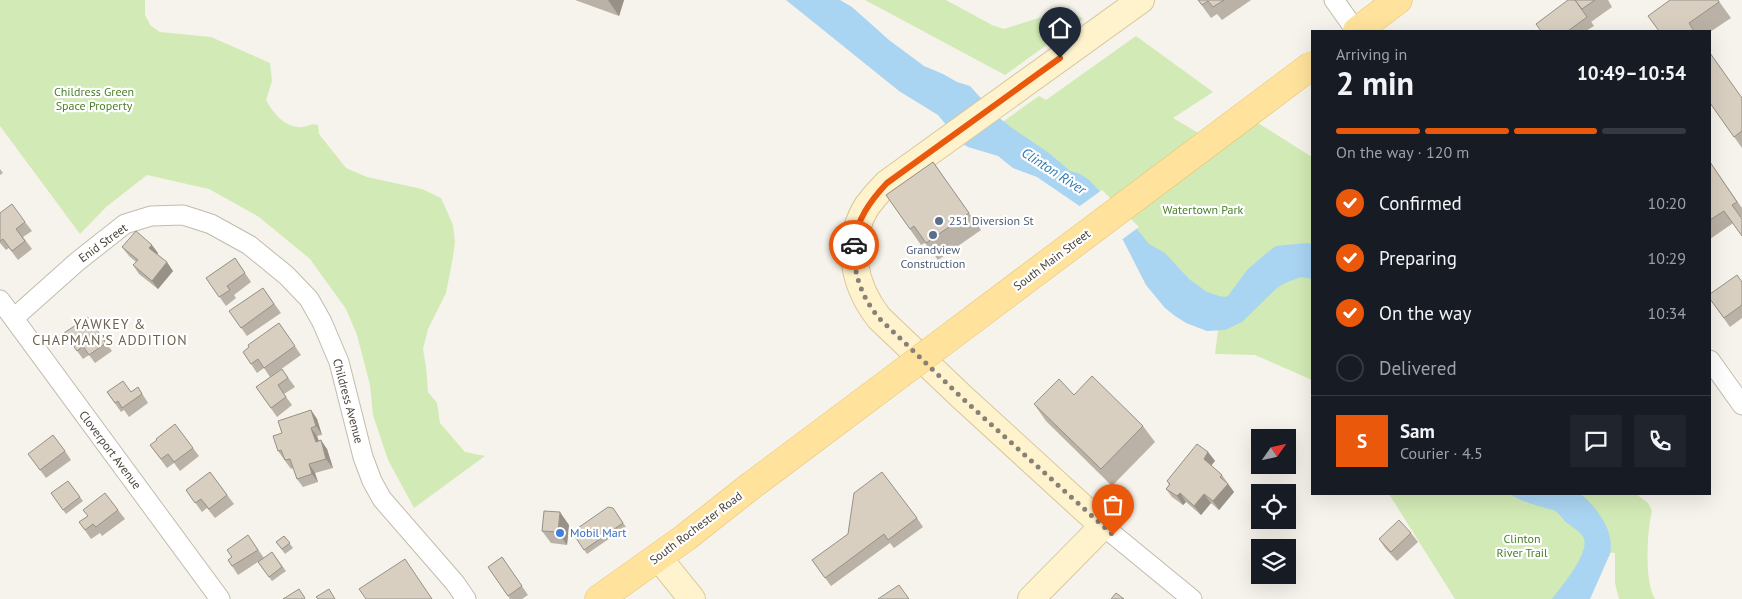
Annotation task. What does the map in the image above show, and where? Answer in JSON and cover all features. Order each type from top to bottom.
[{"type":"main road","name":"South Main Street","points":[[792,455],[1311,66]]},
{"type":"main road","name":"South Rochester Road","points":[[599,599],[658,557],[792,455]]},
{"type":"street","points":[[1141,0],[887,183],[867,207],[855,239],[855,268],[863,294],[870,306],[886,325],[1103,526],[1192,599]]},
{"type":"street","points":[[1334,0],[1372,19]]},
{"type":"street","name":"Enid Street","points":[[14,318],[78,261],[125,224],[151,216],[183,214],[211,224]]},
{"type":"street","name":"Childress Avenue","points":[[211,224],[249,245],[286,275],[309,300],[322,322],[340,362],[364,457],[382,499],[455,583],[466,599]]},
{"type":"street","name":"Cloverport Avenue","points":[[0,300],[220,599]]},
{"type":"street","points":[[1711,361],[1742,405]]},
{"type":"street","points":[[1031,599],[1103,526]]},
{"type":"street","points":[[658,557],[692,599]]},
{"type":"green space","name":"Childress Green Space Property","points":[[0,0],[145,0],[145,15],[151,26],[160,32],[211,37],[270,63],[272,81],[266,100],[272,110],[286,123],[297,127],[312,124],[318,125],[319,134],[346,168],[367,177],[422,189],[441,198],[453,225],[455,242],[446,293],[428,329],[423,349],[428,392],[437,403],[440,423],[465,452],[485,456],[414,508],[388,460],[373,415],[370,385],[357,335],[346,309],[310,259],[259,217],[209,189],[147,175],[106,207],[80,234],[0,126]]},
{"type":"green space","points":[[865,0],[946,0],[992,25],[1004,29],[1067,9],[1083,19],[1005,75]]},
{"type":"green space","name":"Watertown Park","points":[[1136,36],[1213,92],[1173,118],[1215,143],[1250,118],[1311,156],[1311,380],[1255,355],[1215,354],[1219,323],[1202,290],[1072,187],[984,135],[1039,96],[1046,100]]},
{"type":"green space","name":"Clinton River Trail","points":[[1390,495],[1637,495],[1648,503],[1652,511],[1648,543],[1648,569],[1649,581],[1655,599],[1619,599],[1615,583],[1615,553],[1600,552],[1576,599],[1455,599]]},
{"type":"water","name":"Clinton River","points":[[786,0],[840,0],[852,7],[889,40],[924,66],[957,82],[970,86],[998,117],[1049,153],[1070,171],[1088,179],[1137,229],[1149,244],[1165,253],[1189,279],[1207,292],[1219,296],[1228,296],[1247,270],[1276,246],[1311,244],[1311,279],[1301,277],[1285,283],[1277,288],[1242,322],[1225,330],[1207,331],[1186,323],[1165,308],[1146,285],[1123,240],[1078,205],[1037,177],[1013,168],[998,156],[961,143],[938,115],[899,91]]},
{"type":"water","points":[[1512,495],[1582,495],[1599,513],[1610,537],[1611,545],[1610,554],[1590,599],[1552,599],[1573,570],[1582,553],[1584,539],[1581,534],[1555,511]]},
{"type":"pier","points":[[1102,190],[1139,227],[1120,241],[1077,208]]},
{"type":"building","points":[[1198,0],[1224,0],[1213,7],[1208,1],[1202,5]]},
{"type":"building","points":[[1568,0],[1575,0],[1587,17],[1569,30],[1540,30],[1536,24]]},
{"type":"building","points":[[1575,0],[1595,0],[1582,9]]},
{"type":"building","points":[[1670,0],[1718,0],[1719,2],[1689,23],[1693,30],[1658,30],[1648,16]]},
{"type":"building","points":[[1711,54],[1742,98],[1742,131],[1734,137],[1711,104]]},
{"type":"building","name":"251 Diversion St","points":[[933,162],[969,213],[926,243],[914,226],[910,229],[886,195]]},
{"type":"building","points":[[1711,163],[1737,202],[1732,205],[1742,219],[1742,236],[1724,211],[1711,219]]},
{"type":"building","points":[[12,204],[25,222],[16,229],[25,241],[12,251],[3,239],[0,241],[0,213]]},
{"type":"building","points":[[136,231],[152,245],[149,248],[167,262],[152,281],[133,265],[138,260],[122,247]]},
{"type":"building","points":[[235,258],[245,273],[227,286],[230,290],[219,297],[206,278]]},
{"type":"building","points":[[1737,275],[1742,282],[1742,305],[1724,318],[1711,300],[1711,293]]},
{"type":"building","points":[[263,288],[274,304],[241,328],[229,311]]},
{"type":"building","points":[[88,317],[106,343],[89,355],[83,346],[77,351],[64,333]]},
{"type":"building","points":[[279,323],[295,346],[264,368],[258,359],[251,364],[243,352],[249,347],[248,345]]},
{"type":"building","points":[[282,369],[288,378],[278,385],[286,397],[271,408],[256,387]]},
{"type":"building","points":[[1092,376],[1143,426],[1101,469],[1034,404],[1059,379],[1074,395]]},
{"type":"building","points":[[123,381],[131,392],[138,387],[142,394],[122,408],[118,401],[115,403],[107,392]]},
{"type":"building","points":[[311,410],[316,426],[311,428],[316,442],[321,440],[326,459],[309,464],[312,474],[297,479],[290,459],[285,460],[281,450],[278,451],[273,436],[282,433],[278,421]]},
{"type":"building","points":[[175,424],[193,448],[174,462],[168,454],[161,459],[150,445]]},
{"type":"building","points":[[53,435],[65,451],[40,470],[28,454]]},
{"type":"building","points":[[1197,444],[1208,452],[1204,459],[1222,475],[1220,477],[1228,484],[1213,501],[1204,494],[1194,506],[1180,493],[1177,496],[1166,489],[1170,484],[1167,481]]},
{"type":"building","points":[[210,472],[227,495],[209,509],[201,499],[195,503],[186,490]]},
{"type":"building","points":[[882,472],[917,518],[888,540],[884,534],[825,578],[812,560],[848,534],[854,493]]},
{"type":"building","points":[[68,481],[80,497],[63,510],[51,493]]},
{"type":"building","points":[[105,493],[118,510],[96,527],[93,524],[85,530],[79,522],[88,516],[83,510]]},
{"type":"building","points":[[608,507],[613,508],[623,523],[584,550],[574,535],[575,530]]},
{"type":"building","points":[[544,511],[560,512],[558,532],[542,531]]},
{"type":"building","points":[[1399,520],[1411,533],[1391,552],[1379,539]]},
{"type":"building","points":[[248,535],[258,550],[232,566],[228,560],[232,557],[227,550]]},
{"type":"building","points":[[284,536],[290,543],[282,549],[276,542]]},
{"type":"building","points":[[272,552],[282,567],[269,577],[258,562]]},
{"type":"building","points":[[502,557],[522,586],[508,596],[488,567]]},
{"type":"building","points":[[405,559],[432,599],[366,599],[359,589]]},
{"type":"building","points":[[899,585],[909,599],[878,599]]},
{"type":"building","points":[[299,589],[305,598],[283,599]]},
{"type":"building","points":[[329,589],[335,599],[318,599],[316,597]]},
{"type":"building","points":[[1116,593],[1124,599],[1111,599]]},
{"type":"way so far","points":[[854,245],[855,268],[858,281],[863,294],[879,318],[962,398],[1113,535]]},
{"type":"place","name":"251 Diversion St","points":[[939,221]]},
{"type":"place","name":"Grandview Construction","points":[[933,235]]},
{"type":"place","name":"Mobil Mart","points":[[560,533]]},
{"type":"district","name":"YAWKEY & CHAPMAN'S ADDITION","points":[[110,332]]},
{"type":"route","points":[[854,245],[862,216],[887,183],[1060,58]]}]
